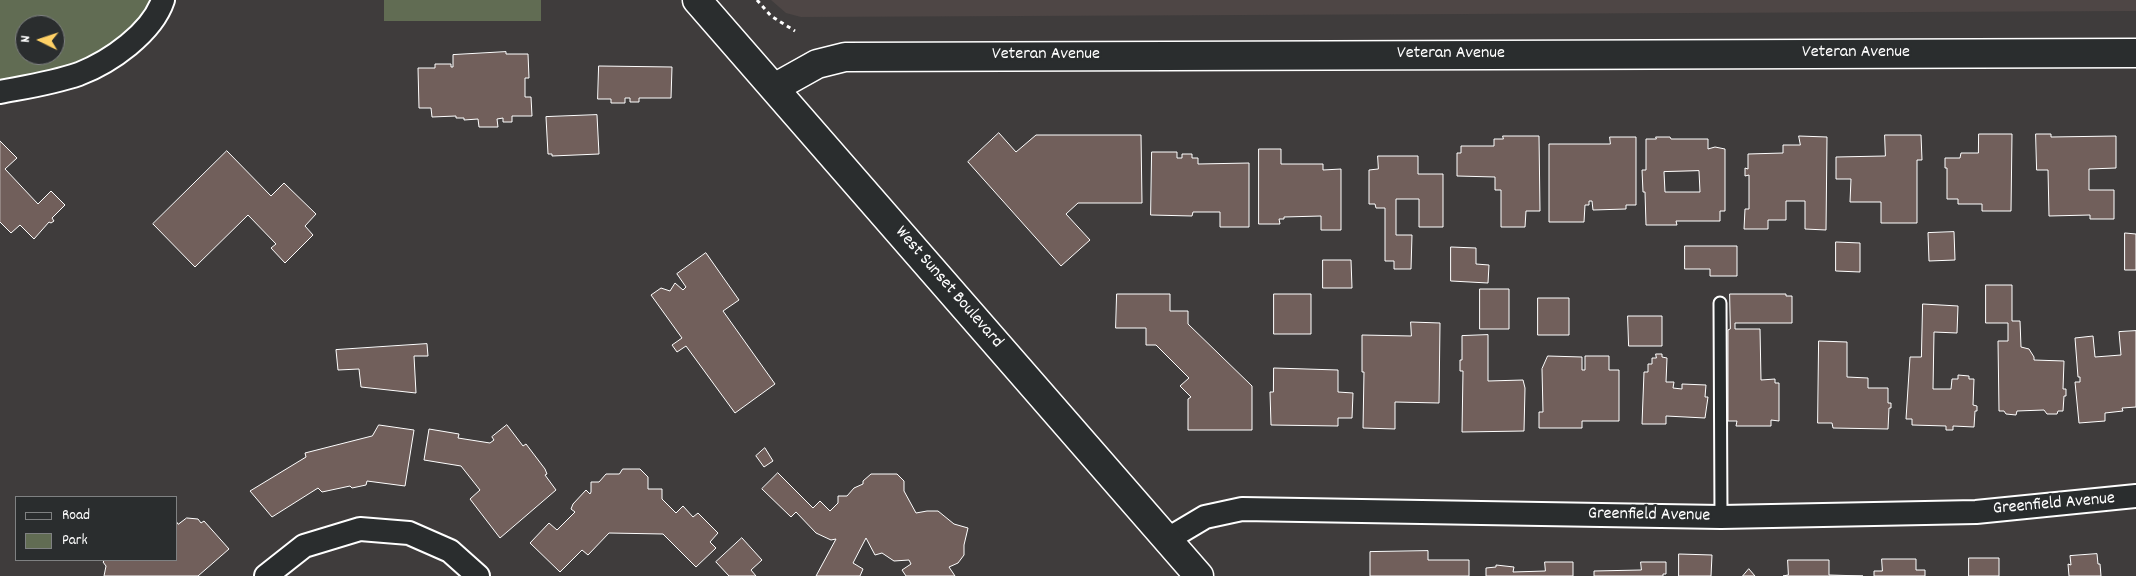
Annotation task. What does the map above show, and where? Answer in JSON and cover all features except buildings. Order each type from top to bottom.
[{"type":"street","points":[[0,92],[80,74],[127,46],[152,20],[163,0]]},
{"type":"street","name":"West Sunset Boulevard","points":[[697,0],[1199,576]]},
{"type":"street","name":"Veteran Avenue","points":[[774,88],[817,64],[844,56],[2136,53]]},
{"type":"street","name":"Greenfield Avenue","points":[[1168,539],[1205,517],[1242,509],[1720,517],[1976,512],[2136,496]]},
{"type":"street","points":[[266,576],[304,546],[360,528],[409,533],[450,551],[478,576]]},
{"type":"lane","points":[[1720,303],[1720,517]]},
{"type":"path","points":[[757,0],[770,16],[795,31]]},
{"type":"shaded area","points":[[771,0],[2136,0],[2136,11],[801,17],[786,13]]},
{"type":"green space","points":[[0,0],[163,0],[127,46],[0,92]]},
{"type":"green space","points":[[384,0],[541,0],[541,21],[384,21]]}]
